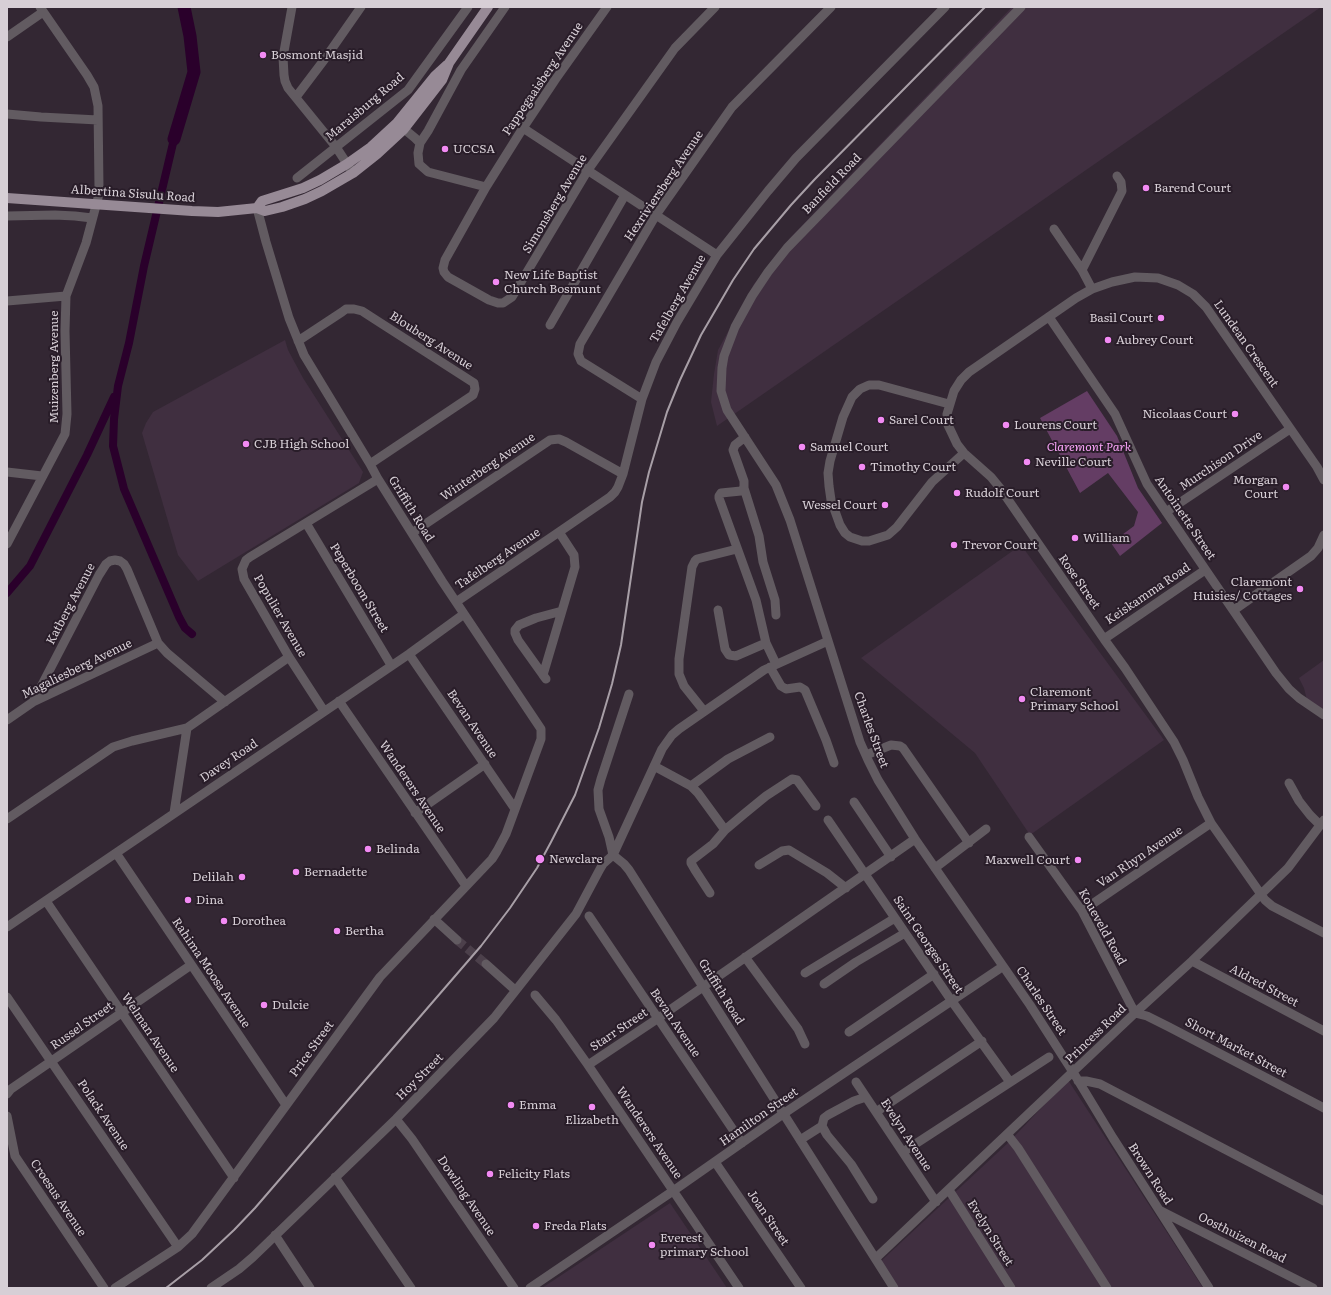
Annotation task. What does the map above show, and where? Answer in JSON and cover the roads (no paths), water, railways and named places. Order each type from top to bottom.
[{"type":"main road","name":"Albertina Sisulu Road","points":[[7,198],[218,212],[257,208],[262,201],[314,183],[350,168],[371,147],[401,126],[442,80],[449,63],[488,7]]},
{"type":"street","points":[[292,7],[283,65],[285,81],[288,88],[336,147],[350,168]]},
{"type":"street","points":[[296,97],[361,7]]},
{"type":"street","name":"Maraisburg Road","points":[[297,178],[408,90],[468,7]]},
{"type":"street","points":[[486,187],[428,172],[419,164],[418,159],[420,143],[461,70],[505,7]]},
{"type":"street","name":"Pappegaaisberg Avenue","points":[[486,187],[555,80],[607,7]]},
{"type":"street","name":"Simonsberg Avenue","points":[[486,187],[445,260],[443,268],[446,275],[450,279],[489,300],[503,304],[512,297],[519,287],[588,170],[675,48],[715,7]]},
{"type":"street","name":"Hexriviersberg Avenue","points":[[642,399],[581,360],[578,350],[591,325],[656,215],[732,107],[831,7]]},
{"type":"street","name":"Tafelberg Avenue","points":[[456,602],[610,497],[618,487],[623,474],[642,399],[654,368],[681,315],[717,255],[796,158],[945,7]]},
{"type":"street","name":"Banfield Road","points":[[727,410],[720,391],[724,356],[735,327],[752,296],[768,272],[800,234],[1021,7]]},
{"type":"street","points":[[7,37],[42,9]]},
{"type":"street","name":"Muizenberg Avenue","points":[[7,544],[62,440],[66,429],[66,296],[86,242],[96,205],[100,175],[98,106],[94,87],[88,75],[42,9]]},
{"type":"street","points":[[7,114],[98,120]]},
{"type":"street","points":[[401,126],[420,143]]},
{"type":"street","points":[[523,128],[717,255]]},
{"type":"street","points":[[1082,270],[1122,191],[1121,182],[1117,176]]},
{"type":"street","points":[[550,325],[625,195]]},
{"type":"street","name":"Griffith Road","points":[[257,208],[273,268],[298,341],[309,364],[412,533],[541,730],[542,735],[540,745],[515,809]]},
{"type":"street","points":[[7,216],[55,215],[92,218]]},
{"type":"street","points":[[1054,229],[1082,270],[1092,289]]},
{"type":"street","name":"Lundean Crescent","points":[[1049,317],[1092,289],[1112,282],[1134,277],[1158,278],[1178,285],[1193,294],[1206,307],[1317,467],[1324,480]]},
{"type":"street","points":[[7,301],[66,296]]},
{"type":"street","name":"Blouberg Avenue","points":[[298,341],[342,312],[354,309],[362,311],[474,384],[475,389],[472,395],[370,464]]},
{"type":"street","name":"Rose Street","points":[[1049,317],[969,372],[961,380],[954,391],[949,404],[947,414],[948,425],[964,453],[991,476],[1000,488],[1104,639],[1126,668],[1174,742],[1211,823],[1265,900],[1272,906],[1324,933]]},
{"type":"street","name":"Antoinette Street","points":[[1049,317],[1115,414],[1150,489],[1205,570],[1282,681],[1299,698],[1324,715]]},
{"type":"street","points":[[949,404],[879,385],[869,385],[860,389],[852,397],[842,417],[828,473],[831,500],[840,525],[845,533],[850,537],[862,541],[869,541],[888,535],[897,527],[932,482],[964,453]]},
{"type":"street","name":"Charles Street","points":[[727,410],[772,480],[783,502],[866,755],[878,780],[915,839],[1002,967],[1030,1005],[1073,1072]]},
{"type":"street","name":"Murchison Drive","points":[[1166,512],[1290,429]]},
{"type":"street","points":[[745,437],[735,445],[733,450],[744,481],[744,488],[759,536],[763,562],[775,600],[776,615]]},
{"type":"street","name":"Winterberg Avenue","points":[[412,533],[550,440],[559,439],[566,442],[623,474]]},
{"type":"street","points":[[7,472],[42,476]]},
{"type":"street","name":"Populier Avenue","points":[[324,711],[289,657],[244,579],[242,569],[246,560],[250,557],[378,479]]},
{"type":"street","points":[[744,488],[741,490],[721,493],[719,496],[756,600],[773,665],[781,686],[786,689],[800,687],[805,690],[834,763]]},
{"type":"street","name":"Peperboom Street","points":[[306,523],[391,665]]},
{"type":"street","points":[[559,532],[572,551],[575,560],[575,567],[545,677],[518,640],[515,630],[519,625],[536,618],[562,611]]},
{"type":"street","points":[[1234,610],[1311,556],[1318,548],[1324,535]]},
{"type":"street","points":[[704,711],[684,686],[679,674],[679,659],[692,567],[697,559],[737,549]]},
{"type":"street","name":"Katberg Avenue","points":[[33,702],[99,574],[106,564],[114,560],[120,561],[124,564],[158,643],[167,653],[225,702]]},
{"type":"street","name":"Keiskamma Road","points":[[1104,639],[1205,570]]},
{"type":"street","points":[[718,610],[725,649],[729,655],[736,656],[766,642]]},
{"type":"street","name":"Davey Road","points":[[7,927],[339,702],[464,614]]},
{"type":"street","name":"Hoy Street","points":[[211,1288],[239,1269],[275,1235],[396,1119],[488,1025],[576,914],[600,869],[613,855],[662,749],[672,735],[704,711],[773,665],[828,641]]},
{"type":"street","name":"Magaliesberg Avenue","points":[[7,720],[33,702],[158,643]]},
{"type":"street","name":"Bevan Avenue","points":[[409,654],[515,809]]},
{"type":"street","points":[[7,819],[113,747],[187,728],[289,657]]},
{"type":"street","points":[[613,855],[609,837],[599,809],[598,790],[629,694]]},
{"type":"street","name":"Wanderers Avenue","points":[[339,702],[414,813],[466,886]]},
{"type":"street","points":[[174,813],[187,728]]},
{"type":"street","points":[[691,786],[728,759],[770,737]]},
{"type":"street","points":[[866,755],[891,745],[900,746],[903,748],[968,842]]},
{"type":"street","points":[[414,813],[484,764]]},
{"type":"street","points":[[654,766],[691,786],[698,793],[725,830]]},
{"type":"street","points":[[710,893],[695,870],[691,860],[713,844],[725,830],[766,796],[792,779],[797,780],[816,806]]},
{"type":"street","points":[[1288,783],[1306,810],[1322,823]]},
{"type":"street","points":[[854,802],[891,856]]},
{"type":"street","name":"Price Street","points":[[115,1288],[178,1247],[192,1234],[380,977],[492,859],[506,834],[515,809]]},
{"type":"street","name":"Saint Georges Street","points":[[828,820],[951,1000],[982,1041],[1010,1082]]},
{"type":"street","name":"Van Rhyn Avenue","points":[[1082,911],[1211,823]]},
{"type":"street","name":"Princess Road","points":[[876,1258],[1192,961],[1261,894],[1294,861],[1322,823]]},
{"type":"street","points":[[935,868],[986,829]]},
{"type":"street","name":"Koueveld Road","points":[[1029,837],[1082,911],[1135,1013]]},
{"type":"street","name":"Starr Street","points":[[588,1065],[657,1019],[702,986],[915,839]]},
{"type":"street","points":[[759,866],[782,851],[789,850],[827,873],[846,888]]},
{"type":"street","name":"Rahima Moosa Avenue","points":[[116,853],[286,1105]]},
{"type":"street","name":"Griffith Road","points":[[613,855],[629,870],[876,1258],[892,1287]]},
{"type":"street","name":"Welman Avenue","points":[[46,901],[234,1178]]},
{"type":"street","name":"Bevan Avenue","points":[[589,916],[742,1143]]},
{"type":"street","points":[[805,973],[895,918]]},
{"type":"street","points":[[434,919],[457,940]]},
{"type":"street","points":[[824,984],[856,962],[905,933]]},
{"type":"street","points":[[745,957],[798,1029],[805,1044]]},
{"type":"street","name":"Aldred Street","points":[[1192,961],[1324,1031]]},
{"type":"street","points":[[486,964],[515,990]]},
{"type":"street","name":"Russel Street","points":[[7,1094],[191,965]]},
{"type":"street","name":"Hamilton Street","points":[[530,1288],[783,1114],[1002,967]]},
{"type":"street","points":[[849,1032],[934,974]]},
{"type":"street","name":"Wanderers Avenue","points":[[535,995],[556,1020],[588,1065],[739,1288]]},
{"type":"street","name":"Polack Avenue","points":[[7,996],[178,1247]]},
{"type":"street","name":"Short Market Street","points":[[1135,1013],[1148,1016],[1324,1108]]},
{"type":"street","points":[[876,1112],[982,1041]]},
{"type":"street","points":[[903,1152],[1049,1057]]},
{"type":"street","name":"Brown Road","points":[[1073,1072],[1159,1210],[1210,1288]]},
{"type":"street","points":[[1078,1081],[1100,1084],[1324,1201]]},
{"type":"street","name":"Evelyn Avenue","points":[[856,1082],[936,1202]]},
{"type":"street","points":[[866,1097],[854,1101],[828,1115],[824,1118],[822,1126],[827,1135],[851,1164],[873,1199]]},
{"type":"street","name":"Croesus Avenue","points":[[7,1116],[18,1162],[104,1288]]},
{"type":"street","name":"Dowling Avenue","points":[[396,1119],[427,1160],[514,1288]]},
{"type":"street","points":[[800,1140],[822,1126]]},
{"type":"street","points":[[1007,1134],[1018,1148],[1107,1288]]},
{"type":"street","name":"Joan Street","points":[[715,1162],[801,1288]]},
{"type":"street","points":[[335,1177],[411,1288]]},
{"type":"street","name":"Evelyn Street","points":[[949,1190],[1011,1288]]},
{"type":"street","name":"Oosthuizen Road","points":[[1159,1210],[1313,1288]]},
{"type":"street","points":[[275,1235],[310,1288]]},
{"type":"waterway","points":[[174,139],[194,72],[190,36],[184,7]]},
{"type":"waterway","points":[[174,139],[144,266],[129,343],[118,386],[114,419],[113,446],[124,489],[179,617],[185,628],[192,634]]},
{"type":"waterway","points":[[7,593],[30,566],[87,455],[114,397]]},
{"type":"tunnel","points":[[457,940],[486,964]]},
{"type":"railway","points":[[166,1288],[202,1260],[255,1208],[481,946],[510,908],[537,868],[575,795],[599,728],[612,684],[621,645],[642,502],[649,472],[667,412],[701,335],[733,280],[754,249],[791,205],[985,7]]},
{"type":"place","name":"Bosmont Masjid","points":[[263,55]]},
{"type":"place","name":"UCCSA","points":[[445,149]]},
{"type":"place","name":"Barend Court","points":[[1146,188]]},
{"type":"place","name":"New Life Baptist Church Bosmunt","points":[[496,282]]},
{"type":"place","name":"Basil Court","points":[[1161,318]]},
{"type":"place","name":"Aubrey Court","points":[[1108,340]]},
{"type":"place","name":"Nicolaas Court","points":[[1235,414]]},
{"type":"place","name":"Sarel Court","points":[[881,420]]},
{"type":"place","name":"Lourens Court","points":[[1006,425]]},
{"type":"place","name":"CJB High School","points":[[246,444]]},
{"type":"place","name":"Samuel Court","points":[[802,447]]},
{"type":"place","name":"Neville Court","points":[[1027,462]]},
{"type":"place","name":"Timothy Court","points":[[862,467]]},
{"type":"place","name":"Morgan Court","points":[[1286,487]]},
{"type":"place","name":"Rudolf Court","points":[[957,493]]},
{"type":"place","name":"Wessel Court","points":[[885,505]]},
{"type":"place","name":"William","points":[[1075,538]]},
{"type":"place","name":"Trevor Court","points":[[954,545]]},
{"type":"place","name":"Claremont Huisies/ Cottages","points":[[1300,589]]},
{"type":"place","name":"Claremont Primary School","points":[[1022,699]]},
{"type":"place","name":"Belinda","points":[[368,849]]},
{"type":"place","name":"Newclare","points":[[540,859]]},
{"type":"place","name":"Maxwell Court","points":[[1078,860]]},
{"type":"place","name":"Bernadette","points":[[296,872]]},
{"type":"place","name":"Delilah","points":[[242,877]]},
{"type":"place","name":"Dina","points":[[188,900]]},
{"type":"place","name":"Dorothea","points":[[224,921]]},
{"type":"place","name":"Bertha","points":[[337,931]]},
{"type":"place","name":"Dulcie","points":[[264,1005]]},
{"type":"place","name":"Emma","points":[[511,1105]]},
{"type":"place","name":"Elizabeth","points":[[592,1107]]},
{"type":"place","name":"Felicity Flats","points":[[490,1174]]},
{"type":"place","name":"Freda Flats","points":[[536,1226]]},
{"type":"place","name":"Everest primary School","points":[[652,1245]]},
{"type":"park label","name":"Claremont Park","points":[[1089,447]]}]
